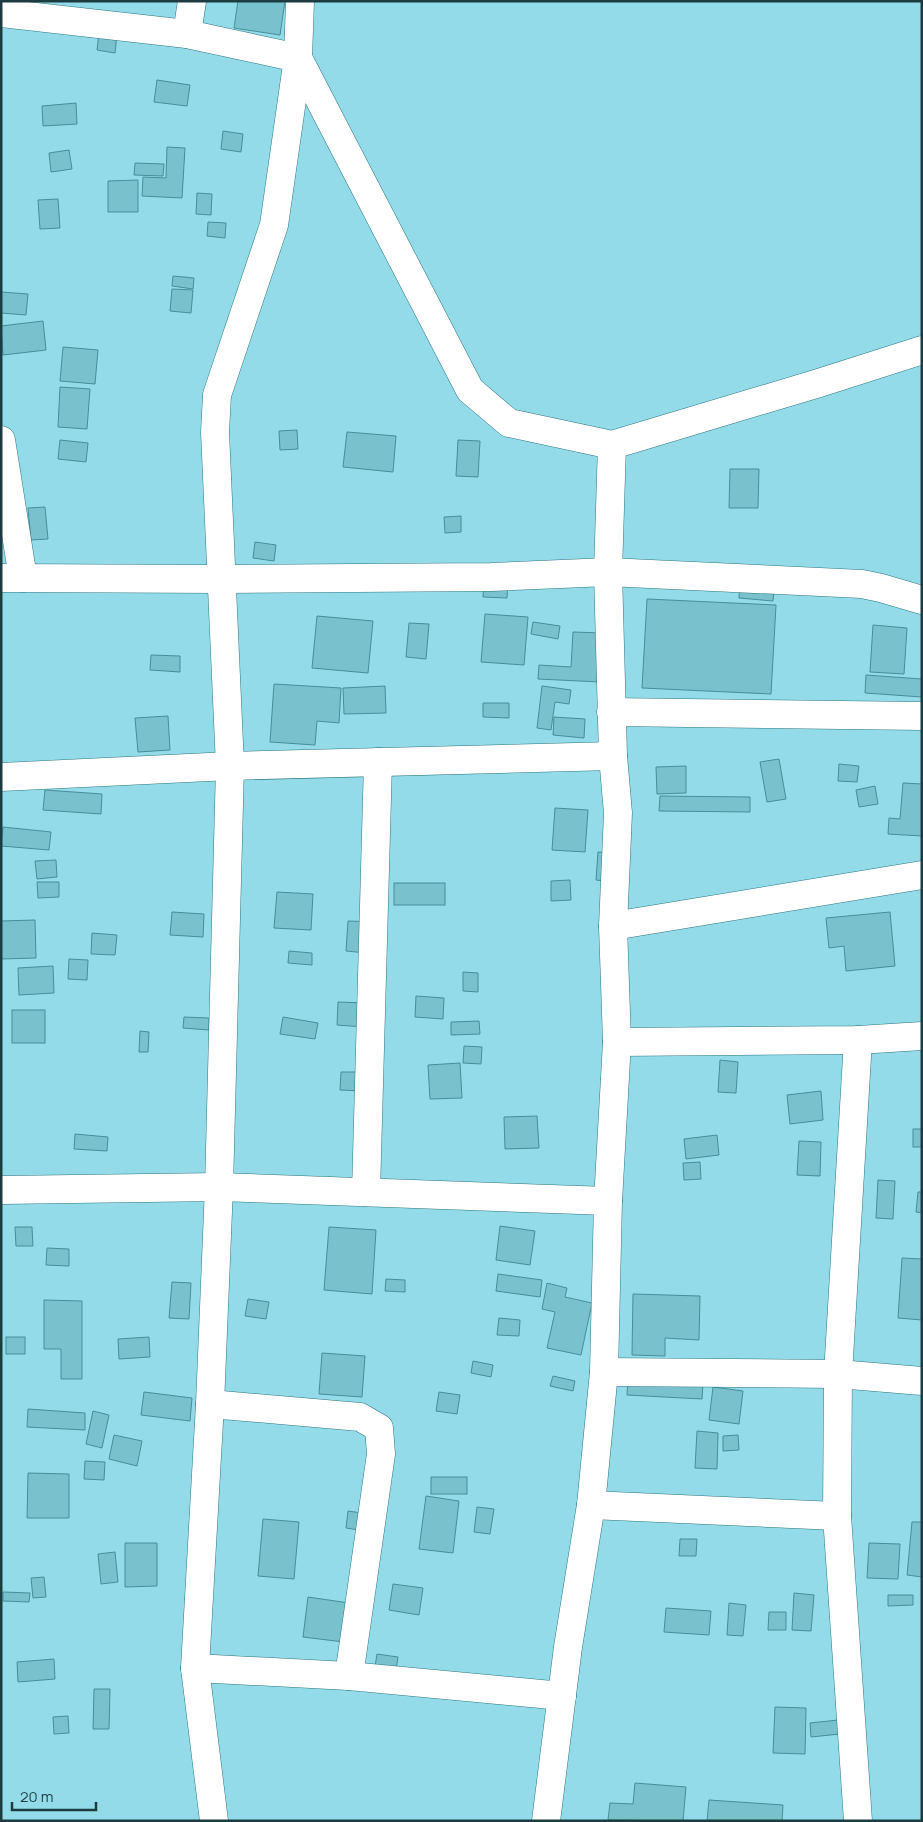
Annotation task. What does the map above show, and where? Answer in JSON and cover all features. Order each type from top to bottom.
[{"type":"street","points":[[187,34],[192,1]]},
{"type":"street","points":[[214,1821],[195,1668],[210,1404],[219,1188],[230,766],[215,432],[217,396],[274,225],[298,58],[300,1]]},
{"type":"street","points":[[1,13],[187,34],[298,58]]},
{"type":"street","points":[[298,58],[470,390],[509,423],[612,445],[820,383],[922,350]]},
{"type":"street","points":[[1,440],[12,578],[222,579],[491,576],[608,572],[862,584],[922,600]]},
{"type":"street","points":[[546,1821],[562,1696],[591,1505],[604,1372],[608,1201],[617,1042],[613,926],[618,812],[613,756],[608,572],[612,445]]},
{"type":"street","points":[[612,712],[922,716]]},
{"type":"street","points":[[1,777],[230,766],[613,756]]},
{"type":"street","points":[[366,1192],[378,762]]},
{"type":"street","points":[[613,926],[922,875]]},
{"type":"street","points":[[617,1042],[858,1040],[922,1036]]},
{"type":"street","points":[[858,1040],[838,1374],[838,1516],[858,1821]]},
{"type":"street","points":[[1,1190],[219,1188],[608,1201]]},
{"type":"street","points":[[604,1372],[838,1374],[922,1381]]},
{"type":"street","points":[[210,1404],[360,1417],[379,1428],[381,1454],[349,1676]]},
{"type":"street","points":[[591,1505],[838,1516]]},
{"type":"street","points":[[195,1668],[349,1676],[562,1696]]},
{"type":"building","points":[[238,1],[285,1],[280,35],[234,28]]},
{"type":"building","points":[[99,33],[117,35],[115,53],[97,50]]},
{"type":"building","points":[[157,80],[190,85],[187,106],[154,102]]},
{"type":"building","points":[[76,103],[77,124],[43,126],[42,106]]},
{"type":"building","points":[[223,131],[243,134],[241,152],[221,149]]},
{"type":"building","points":[[167,147],[185,148],[182,198],[142,196],[143,177],[166,178]]},
{"type":"building","points":[[69,150],[72,169],[51,172],[49,153]]},
{"type":"building","points":[[135,163],[164,164],[163,176],[134,175]]},
{"type":"building","points":[[138,180],[138,212],[108,212],[108,181]]},
{"type":"building","points":[[197,193],[212,194],[211,215],[196,214]]},
{"type":"building","points":[[58,199],[60,228],[40,229],[38,200]]},
{"type":"building","points":[[208,222],[226,223],[225,238],[207,236]]},
{"type":"building","points":[[173,276],[194,278],[193,289],[172,286]]},
{"type":"building","points":[[172,289],[193,290],[191,313],[170,311]]},
{"type":"building","points":[[1,292],[28,294],[26,315],[1,313]]},
{"type":"building","points":[[43,321],[46,350],[3,355],[1,326]]},
{"type":"building","points":[[63,347],[98,350],[95,384],[60,381]]},
{"type":"building","points":[[60,387],[90,389],[87,429],[58,427]]},
{"type":"building","points":[[297,430],[298,449],[280,450],[279,431]]},
{"type":"building","points":[[347,432],[396,436],[393,472],[343,467]]},
{"type":"building","points":[[60,440],[88,443],[86,462],[58,459]]},
{"type":"building","points":[[458,440],[480,441],[478,477],[456,476]]},
{"type":"building","points":[[730,469],[759,469],[758,508],[729,508]]},
{"type":"building","points":[[45,507],[48,539],[31,540],[28,508]]},
{"type":"building","points":[[461,516],[461,532],[445,533],[444,517]]},
{"type":"building","points":[[255,542],[276,545],[274,561],[253,558]]},
{"type":"building","points":[[740,577],[775,580],[773,601],[739,598]]},
{"type":"building","points":[[484,581],[508,582],[507,598],[483,597]]},
{"type":"building","points":[[647,599],[776,605],[771,694],[642,688]]},
{"type":"building","points":[[485,614],[528,617],[524,665],[481,662]]},
{"type":"building","points":[[317,616],[373,621],[368,673],[312,668]]},
{"type":"building","points":[[533,622],[560,626],[558,639],[531,634]]},
{"type":"building","points":[[409,623],[429,624],[426,659],[406,657]]},
{"type":"building","points":[[873,625],[907,628],[904,674],[870,672]]},
{"type":"building","points":[[573,632],[603,633],[600,682],[538,679],[539,665],[571,667]]},
{"type":"building","points":[[151,655],[180,656],[180,672],[150,670]]},
{"type":"building","points":[[866,675],[922,679],[922,697],[865,693]]},
{"type":"building","points":[[274,684],[341,688],[339,723],[317,721],[315,745],[270,742]]},
{"type":"building","points":[[385,686],[386,713],[344,714],[343,688]]},
{"type":"building","points":[[542,686],[571,690],[569,704],[555,702],[551,730],[537,728]]},
{"type":"building","points":[[483,703],[509,703],[509,718],[483,717]]},
{"type":"building","points":[[168,716],[170,750],[138,752],[135,718]]},
{"type":"building","points":[[554,717],[585,719],[584,738],[553,735]]},
{"type":"building","points":[[779,759],[786,799],[767,802],[760,762]]},
{"type":"building","points":[[839,764],[859,766],[857,782],[838,781]]},
{"type":"building","points":[[686,766],[686,793],[657,794],[656,767]]},
{"type":"building","points":[[903,783],[922,784],[922,836],[888,834],[889,818],[900,819]]},
{"type":"building","points":[[875,786],[878,804],[859,807],[856,790]]},
{"type":"building","points":[[45,790],[102,794],[101,814],[43,810]]},
{"type":"building","points":[[660,796],[750,797],[750,812],[659,811]]},
{"type":"building","points":[[555,808],[588,810],[585,852],[552,850]]},
{"type":"building","points":[[3,827],[51,832],[49,850],[1,846]]},
{"type":"building","points":[[598,852],[616,853],[614,882],[596,880]]},
{"type":"building","points":[[56,860],[57,877],[37,879],[35,861]]},
{"type":"building","points":[[570,880],[571,900],[551,901],[551,881]]},
{"type":"building","points":[[37,882],[59,882],[59,897],[38,898]]},
{"type":"building","points":[[394,883],[445,883],[445,905],[394,905]]},
{"type":"building","points":[[277,892],[313,894],[311,930],[274,928]]},
{"type":"building","points":[[172,912],[204,914],[203,937],[170,935]]},
{"type":"building","points":[[890,912],[895,966],[846,971],[844,946],[829,948],[826,918]]},
{"type":"building","points":[[35,920],[36,958],[1,959],[1,921]]},
{"type":"building","points":[[348,921],[379,922],[377,954],[346,951]]},
{"type":"building","points":[[92,933],[117,935],[115,955],[91,954]]},
{"type":"building","points":[[289,951],[312,953],[312,965],[288,963]]},
{"type":"building","points":[[69,959],[88,960],[87,980],[68,979]]},
{"type":"building","points":[[53,966],[54,993],[19,995],[18,968]]},
{"type":"building","points":[[463,972],[478,973],[478,992],[463,991]]},
{"type":"building","points":[[416,996],[444,998],[443,1019],[415,1017]]},
{"type":"building","points":[[338,1002],[365,1003],[364,1027],[337,1025]]},
{"type":"building","points":[[12,1010],[45,1010],[45,1043],[12,1043]]},
{"type":"building","points":[[184,1017],[209,1018],[209,1030],[183,1028]]},
{"type":"building","points":[[283,1017],[318,1023],[315,1039],[280,1034]]},
{"type":"building","points":[[479,1021],[480,1034],[451,1035],[451,1022]]},
{"type":"building","points":[[140,1031],[149,1032],[148,1052],[139,1052]]},
{"type":"building","points":[[464,1046],[482,1047],[481,1064],[463,1063]]},
{"type":"building","points":[[720,1060],[738,1062],[736,1093],[718,1092]]},
{"type":"building","points":[[460,1063],[462,1098],[430,1099],[428,1065]]},
{"type":"building","points":[[341,1072],[362,1072],[362,1091],[340,1090]]},
{"type":"building","points":[[821,1091],[823,1120],[790,1124],[787,1095]]},
{"type":"building","points":[[537,1116],[539,1148],[505,1149],[504,1117]]},
{"type":"building","points":[[913,1129],[922,1129],[922,1147],[913,1147]]},
{"type":"building","points":[[75,1134],[108,1137],[107,1151],[74,1149]]},
{"type":"building","points":[[717,1135],[719,1155],[686,1159],[684,1139]]},
{"type":"building","points":[[799,1141],[821,1142],[820,1176],[797,1175]]},
{"type":"building","points":[[700,1162],[701,1179],[684,1180],[683,1163]]},
{"type":"building","points":[[878,1180],[895,1181],[893,1219],[876,1218]]},
{"type":"building","points":[[918,1192],[922,1192],[922,1213],[916,1212]]},
{"type":"building","points":[[500,1226],[535,1231],[530,1265],[496,1260]]},
{"type":"building","points":[[15,1227],[32,1227],[33,1246],[16,1246]]},
{"type":"building","points":[[329,1227],[376,1230],[372,1294],[324,1290]]},
{"type":"building","points":[[47,1248],[69,1249],[69,1266],[46,1265]]},
{"type":"building","points":[[902,1258],[922,1259],[922,1320],[898,1318]]},
{"type":"building","points":[[498,1274],[542,1280],[540,1297],[496,1291]]},
{"type":"building","points":[[386,1279],[405,1280],[405,1292],[385,1291]]},
{"type":"building","points":[[172,1282],[191,1283],[189,1319],[169,1318]]},
{"type":"building","points":[[547,1283],[567,1288],[565,1297],[592,1303],[581,1355],[547,1348],[555,1312],[542,1309]]},
{"type":"building","points":[[633,1294],[700,1296],[699,1340],[665,1338],[665,1356],[632,1355]]},
{"type":"building","points":[[248,1299],[269,1302],[266,1319],[245,1316]]},
{"type":"building","points":[[44,1300],[82,1301],[82,1379],[61,1379],[61,1349],[44,1349]]},
{"type":"building","points":[[499,1318],[520,1320],[519,1336],[497,1335]]},
{"type":"building","points":[[6,1337],[25,1337],[25,1354],[6,1354]]},
{"type":"building","points":[[149,1337],[150,1357],[119,1359],[118,1339]]},
{"type":"building","points":[[322,1353],[365,1356],[362,1397],[319,1394]]},
{"type":"building","points":[[473,1361],[493,1365],[491,1377],[471,1373]]},
{"type":"building","points":[[629,1362],[704,1367],[702,1399],[627,1395]]},
{"type":"building","points":[[553,1376],[575,1381],[573,1391],[550,1386]]},
{"type":"building","points":[[713,1387],[743,1391],[739,1424],[709,1420]]},
{"type":"building","points":[[144,1392],[192,1398],[190,1421],[141,1415]]},
{"type":"building","points":[[439,1392],[460,1395],[457,1414],[436,1411]]},
{"type":"building","points":[[28,1409],[85,1413],[85,1430],[27,1427]]},
{"type":"building","points":[[93,1411],[109,1415],[102,1448],[86,1444]]},
{"type":"building","points":[[697,1431],[718,1433],[717,1469],[695,1468]]},
{"type":"building","points":[[114,1435],[142,1441],[137,1466],[109,1459]]},
{"type":"building","points":[[738,1435],[739,1450],[723,1451],[723,1436]]},
{"type":"building","points":[[85,1461],[105,1462],[104,1480],[84,1479]]},
{"type":"building","points":[[28,1473],[69,1474],[69,1518],[27,1518]]},
{"type":"building","points":[[431,1477],[467,1477],[467,1494],[431,1494]]},
{"type":"building","points":[[426,1496],[459,1501],[453,1553],[419,1549]]},
{"type":"building","points":[[477,1507],[494,1509],[490,1534],[474,1532]]},
{"type":"building","points":[[348,1511],[362,1513],[359,1530],[346,1528]]},
{"type":"building","points":[[263,1519],[299,1522],[294,1579],[258,1576]]},
{"type":"building","points":[[912,1522],[922,1522],[922,1577],[907,1575]]},
{"type":"building","points":[[680,1539],[697,1539],[696,1556],[679,1556]]},
{"type":"building","points":[[125,1543],[157,1543],[157,1586],[125,1587]]},
{"type":"building","points":[[869,1543],[900,1544],[898,1579],[867,1578]]},
{"type":"building","points":[[115,1552],[118,1582],[101,1584],[98,1554]]},
{"type":"building","points":[[44,1577],[46,1597],[33,1598],[31,1578]]},
{"type":"building","points":[[393,1584],[423,1588],[419,1615],[389,1610]]},
{"type":"building","points":[[3,1592],[30,1593],[29,1602],[3,1601]]},
{"type":"building","points":[[794,1593],[814,1595],[811,1631],[792,1630]]},
{"type":"building","points":[[888,1595],[913,1595],[913,1605],[888,1606]]},
{"type":"building","points":[[308,1597],[349,1603],[344,1642],[303,1637]]},
{"type":"building","points":[[729,1603],[746,1605],[743,1636],[727,1635]]},
{"type":"building","points":[[666,1608],[711,1611],[709,1635],[664,1632]]},
{"type":"building","points":[[769,1612],[786,1612],[786,1630],[768,1630]]},
{"type":"building","points":[[377,1654],[398,1657],[395,1677],[374,1673]]},
{"type":"building","points":[[54,1659],[55,1679],[18,1682],[17,1662]]},
{"type":"building","points":[[94,1689],[110,1689],[109,1729],[93,1729]]},
{"type":"building","points":[[775,1707],[806,1708],[805,1754],[773,1753]]},
{"type":"building","points":[[68,1716],[69,1733],[54,1734],[53,1717]]},
{"type":"building","points":[[838,1720],[840,1734],[811,1737],[810,1723]]},
{"type":"building","points":[[635,1783],[686,1787],[683,1821],[608,1820],[610,1803],[633,1804]]},
{"type":"building","points":[[709,1800],[783,1805],[782,1821],[707,1821]]}]
